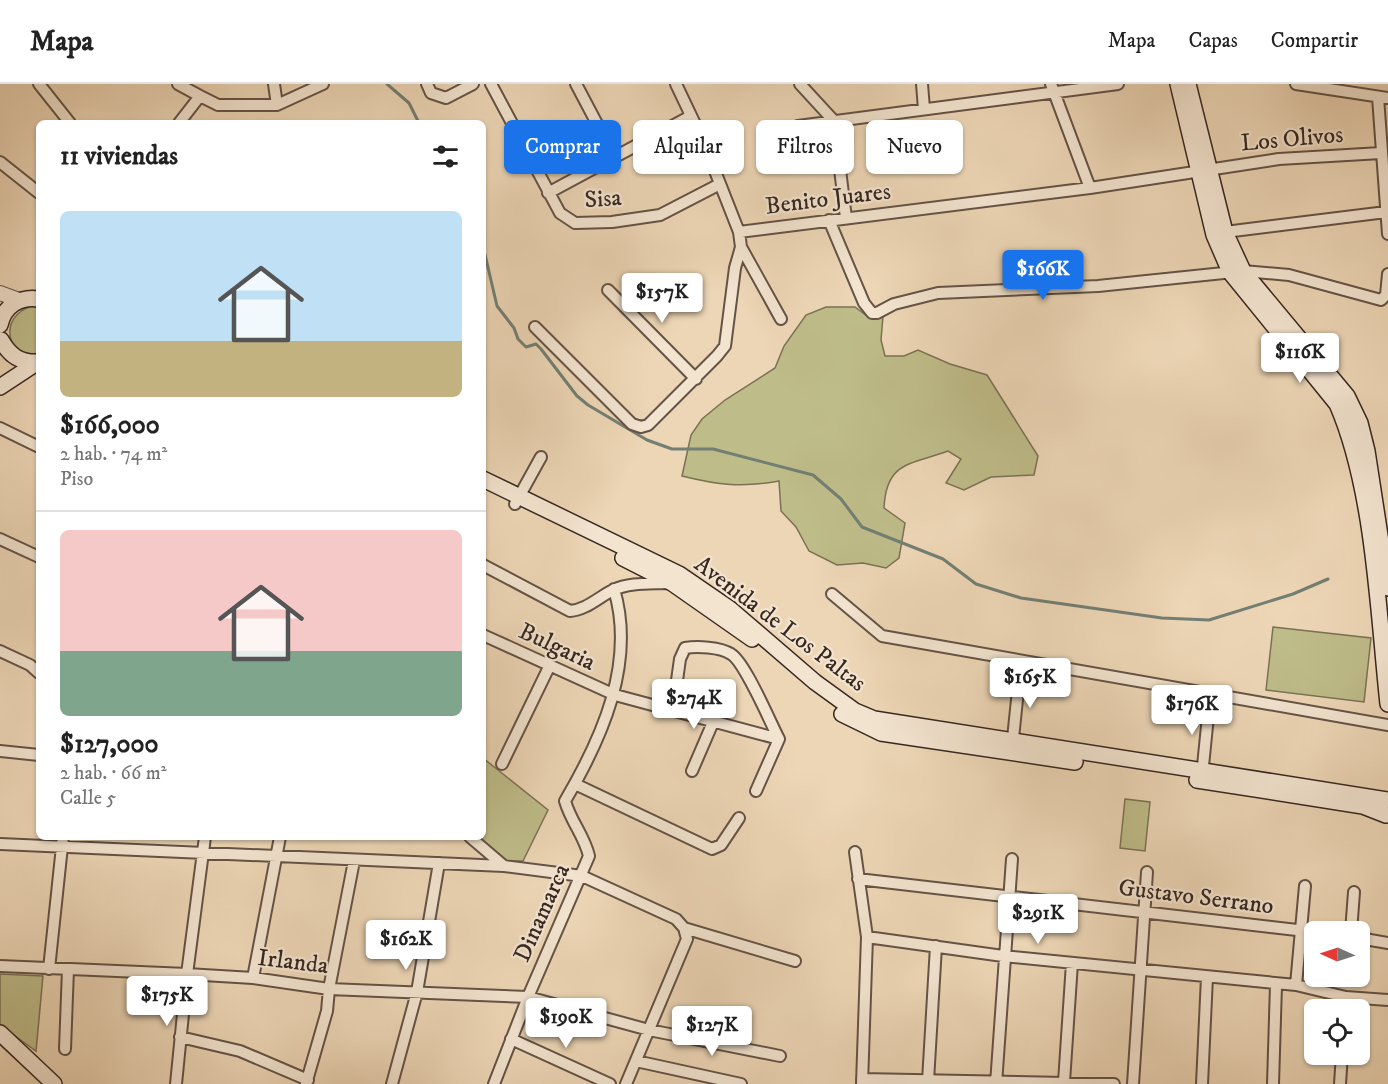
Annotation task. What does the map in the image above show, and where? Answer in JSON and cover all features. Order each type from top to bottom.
[{"type":"main road","points":[[1178,84],[1202,170],[1237,272]]},
{"type":"main road","points":[[1188,84],[1214,235],[1237,272],[1347,396],[1360,423],[1376,503],[1384,578],[1388,704]]},
{"type":"main road","points":[[36,298],[19,300],[6,311],[0,335],[15,358],[36,362]]},
{"type":"main road","points":[[0,387],[36,363]]},
{"type":"main road","name":"Avenida de Los Paltas","points":[[486,481],[517,501]]},
{"type":"main road","name":"Avenida de Los Paltas","points":[[486,490],[517,501],[675,578],[730,609],[815,682],[855,711],[874,719],[1012,748],[1334,796],[1387,810]]},
{"type":"main road","points":[[0,1033],[54,1084]]},
{"type":"street","points":[[39,84],[68,120]]},
{"type":"street","points":[[178,84],[218,105],[277,105],[323,84]]},
{"type":"street","points":[[274,84],[277,105]]},
{"type":"street","points":[[427,84],[431,93],[437,97],[446,98],[472,84]]},
{"type":"street","name":"Sisa","points":[[491,84],[560,213],[575,223],[612,222],[660,215],[720,184]]},
{"type":"street","points":[[576,84],[595,120]]},
{"type":"street","points":[[676,84],[720,184],[739,232],[741,247],[782,319]]},
{"type":"street","points":[[800,84],[833,120]]},
{"type":"street","points":[[922,84],[924,109]]},
{"type":"street","points":[[842,120],[1052,88],[1118,84]]},
{"type":"street","points":[[1296,84],[1383,97],[1380,153],[1388,234]]},
{"type":"street","points":[[1052,88],[1090,188]]},
{"type":"street","points":[[181,120],[200,96]]},
{"type":"street","points":[[621,152],[692,116]]},
{"type":"street","name":"Los Olivos","points":[[1202,170],[1279,159],[1380,153]]},
{"type":"street","points":[[0,162],[36,191]]},
{"type":"street","name":"Benito Juares","points":[[739,232],[1090,188],[1202,170]]},
{"type":"street","points":[[549,193],[582,174]]},
{"type":"street","points":[[841,174],[846,218]]},
{"type":"street","points":[[1225,232],[1386,212]]},
{"type":"street","points":[[829,220],[864,303],[872,313],[877,313],[894,304],[938,293],[1098,285],[1237,272],[1289,275],[1381,300],[1384,298],[1388,274]]},
{"type":"street","points":[[535,327],[632,424],[641,427],[648,426],[696,379],[725,346],[735,268],[741,247]]},
{"type":"street","points":[[608,290],[696,379]]},
{"type":"street","points":[[0,293],[19,300]]},
{"type":"street","points":[[0,428],[36,446]]},
{"type":"street","points":[[517,501],[541,457]]},
{"type":"street","points":[[0,539],[36,556]]},
{"type":"street","points":[[486,567],[570,611],[582,608],[614,590],[633,584],[675,578]]},
{"type":"street","name":"Dinamarca","points":[[494,1084],[528,997],[589,856],[585,840],[570,819],[566,801],[615,695],[623,634],[614,590]]},
{"type":"street","points":[[832,594],[882,636],[1210,696],[1388,725]]},
{"type":"street","name":"Bulgaria","points":[[486,640],[615,695],[779,739]]},
{"type":"street","points":[[673,709],[680,659],[685,648],[696,646],[731,654],[742,666],[779,739],[756,791]]},
{"type":"street","points":[[0,651],[30,665],[36,670]]},
{"type":"street","points":[[1012,748],[1021,662]]},
{"type":"street","points":[[502,764],[549,667]]},
{"type":"street","points":[[1202,776],[1210,696]]},
{"type":"street","points":[[692,771],[714,720]]},
{"type":"street","points":[[0,751],[36,755]]},
{"type":"street","points":[[575,784],[712,849],[721,845],[739,818]]},
{"type":"street","points":[[176,1084],[187,974],[205,840]]},
{"type":"street","points":[[253,978],[279,840]]},
{"type":"street","points":[[474,840],[504,866]]},
{"type":"street","points":[[50,969],[62,842]]},
{"type":"street","points":[[0,844],[62,842],[276,857],[504,866],[582,876],[676,919],[684,928],[687,939],[626,1084]]},
{"type":"street","points":[[855,852],[867,937],[862,1081],[1114,1084]]},
{"type":"street","points":[[996,1083],[1003,956],[1012,859]]},
{"type":"street","points":[[180,1036],[240,1051],[307,1082],[327,1011],[329,989],[354,861]]},
{"type":"street","points":[[392,1084],[417,992],[439,863]]},
{"type":"street","points":[[1133,1084],[1147,872]]},
{"type":"street","name":"Gustavo Serrano","points":[[858,879],[1304,931]]},
{"type":"street","points":[[1296,985],[1299,931],[1305,886]]},
{"type":"street","points":[[1352,921],[1354,892]]},
{"type":"street","points":[[684,928],[795,961]]},
{"type":"street","points":[[867,937],[1003,956],[1276,985],[1296,985],[1346,998],[1388,1000]]},
{"type":"street","points":[[1370,940],[1388,943]]},
{"type":"street","points":[[928,1081],[936,946]]},
{"type":"street","points":[[1064,1082],[1072,963]]},
{"type":"street","name":"Irlanda","points":[[0,966],[253,978],[329,989],[528,997],[649,1030],[780,1056]]},
{"type":"street","points":[[64,1049],[68,969]]},
{"type":"street","points":[[1202,1084],[1207,977]]},
{"type":"street","points":[[1273,1084],[1276,985]]},
{"type":"street","points":[[511,1040],[610,1084]]},
{"type":"street","points":[[636,1061],[741,1084]]},
{"type":"street","points":[[1340,1084],[1341,1065]]},
{"type":"shaded area","points":[[36,306],[36,356],[17,349],[10,332],[17,315],[26,308]]},
{"type":"shaded area","points":[[826,307],[855,307],[867,316],[883,316],[881,340],[885,356],[904,356],[918,350],[950,364],[987,375],[1038,456],[1034,475],[991,477],[964,490],[946,483],[961,459],[948,451],[903,467],[895,473],[886,493],[884,508],[905,523],[899,558],[886,568],[863,563],[837,565],[809,551],[796,527],[781,511],[779,481],[730,484],[707,482],[682,476],[691,435],[702,419],[725,400],[775,368],[784,346],[806,315]]},
{"type":"shaded area","points":[[1273,627],[1371,638],[1364,702],[1266,690]]},
{"type":"shaded area","points":[[486,760],[548,810],[523,861],[505,861],[480,840],[486,840]]},
{"type":"shaded area","points":[[1125,799],[1150,802],[1145,851],[1120,848]]},
{"type":"shaded area","points":[[0,974],[43,976],[36,1051],[0,1025]]},
{"type":"waterway","points":[[387,84],[409,103],[418,120]]},
{"type":"waterway","points":[[486,259],[497,306],[514,328],[518,339],[526,347],[536,344],[577,396],[588,405],[647,440],[672,449],[713,449],[813,475],[841,499],[862,527],[943,559],[976,584],[1021,598],[1162,618],[1209,620],[1293,594],[1328,579]]}]
